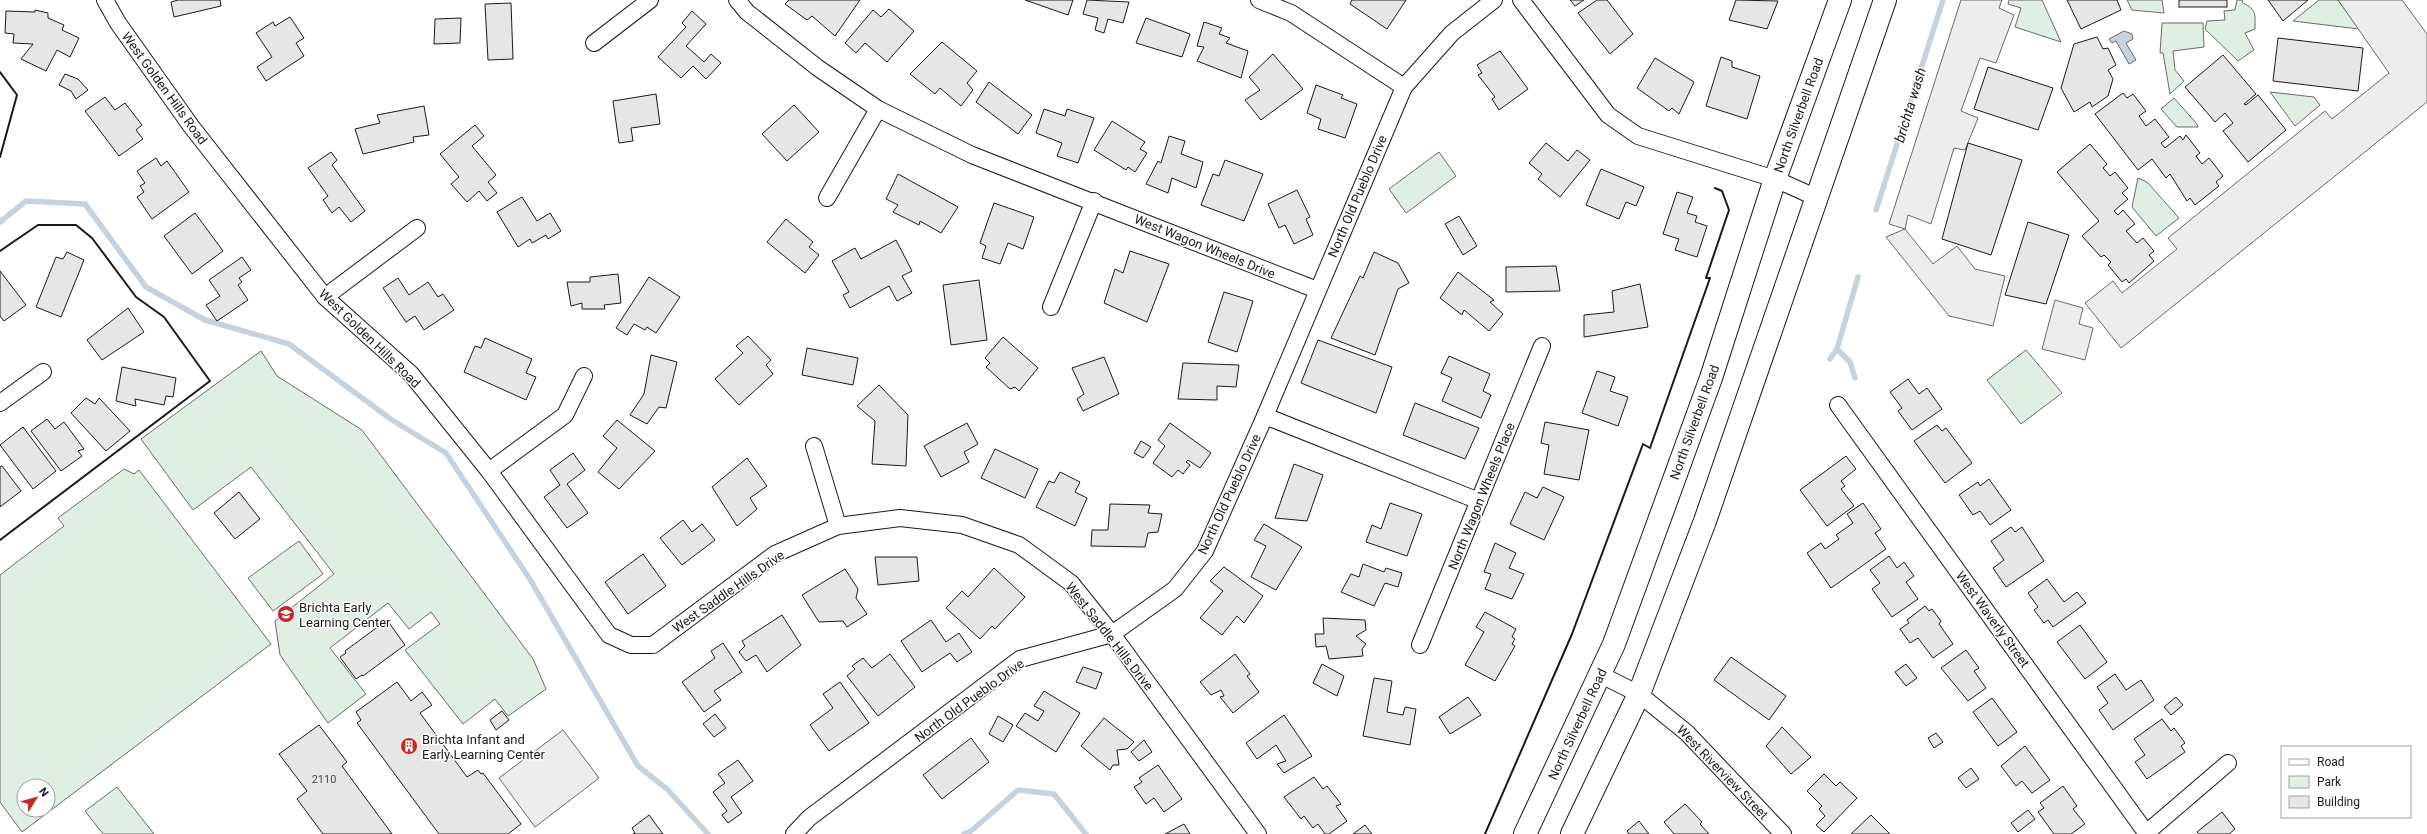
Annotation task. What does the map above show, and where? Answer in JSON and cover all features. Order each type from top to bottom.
[{"type":"main road","name":"North Silverbell Road","points":[[1525,834],[1601,675],[1614,644],[1711,378],[1775,179],[1840,0]]},
{"type":"main road","points":[[1572,834],[1639,694],[1713,499],[1815,197],[1885,0]]},
{"type":"street","name":"West Golden Hills Road","points":[[105,0],[118,24],[191,126],[325,297],[411,374],[489,471],[609,634],[631,645]]},
{"type":"street","points":[[594,43],[650,0]]},
{"type":"street","name":"West Wagon Wheels Drive","points":[[737,0],[747,12],[818,68],[878,108],[972,155],[1094,201],[1317,290]]},
{"type":"street","points":[[1260,0],[1291,13],[1404,87]]},
{"type":"street","name":"North Old Pueblo Drive","points":[[794,834],[809,818],[1020,659],[1112,634],[1174,589],[1206,550],[1265,416],[1404,87],[1452,33],[1494,0]]},
{"type":"street","points":[[1521,0],[1608,115],[1638,136],[1775,179],[1815,197]]},
{"type":"street","points":[[827,198],[878,108]]},
{"type":"street","points":[[1051,307],[1094,201]]},
{"type":"street","points":[[325,297],[418,228]]},
{"type":"street","name":"North Wagon Wheels Place","points":[[1420,645],[1542,346]]},
{"type":"street","points":[[0,404],[43,372]]},
{"type":"street","points":[[489,471],[565,415],[584,376]]},
{"type":"street","name":"West Waverly Street","points":[[1838,405],[2146,834]]},
{"type":"street","points":[[1265,416],[1479,501]]},
{"type":"street","points":[[814,446],[838,526]]},
{"type":"street","name":"West Saddle Hills Drive","points":[[631,645],[653,644],[775,554],[838,526],[900,518],[962,525],[1019,545],[1071,584],[1112,634],[1258,834]]},
{"type":"street","name":"West Riverview Street","points":[[1601,675],[1639,694],[1687,732],[1783,834]]},
{"type":"street","points":[[2146,834],[2228,763]]},
{"type":"green space","points":[[2009,0],[2042,0],[2061,42],[2015,27],[2021,8],[2008,4]]},
{"type":"green space","points":[[2127,0],[2162,0],[2164,13],[2132,10]]},
{"type":"green space","points":[[2237,0],[2242,0],[2243,3],[2253,10],[2255,20],[2255,29],[2245,33],[2254,50],[2238,61],[2205,29],[2207,21],[2225,20],[2224,11],[2235,10]]},
{"type":"green space","points":[[2319,0],[2338,0],[2359,29],[2293,21]]},
{"type":"green space","points":[[2162,23],[2203,23],[2204,47],[2173,51],[2175,70],[2184,81],[2170,94],[2163,53],[2160,53]]},
{"type":"green space","points":[[2270,92],[2314,97],[2320,105],[2295,126]]},
{"type":"green space","points":[[2174,98],[2198,127],[2177,127],[2161,109]]},
{"type":"green space","points":[[1439,152],[1456,176],[1406,213],[1389,189]]},
{"type":"green space","points":[[2138,178],[2147,182],[2179,218],[2156,236],[2132,207]]},
{"type":"green space","points":[[2026,350],[2062,393],[2021,424],[1987,380]]},
{"type":"green space","points":[[261,351],[277,376],[362,430],[533,659],[546,689],[508,716],[495,699],[463,724],[405,650],[440,624],[431,612],[409,629],[388,603],[330,648],[366,694],[328,723],[280,655],[275,621],[334,574],[251,467],[193,510],[141,439]]},
{"type":"green space","points":[[124,469],[134,474],[139,470],[271,644],[56,806],[56,778],[16,778],[16,818],[41,818],[22,832],[0,802],[0,575],[64,526],[58,518]]},
{"type":"green space","points":[[299,541],[323,574],[273,611],[248,578]]},
{"type":"green space","points":[[117,787],[154,834],[103,834],[85,811]]},
{"type":"shaded area","points":[[1961,0],[2002,0],[1999,8],[2014,15],[1996,63],[1980,58],[1961,111],[1978,118],[1965,150],[1954,148],[1931,224],[1908,215],[1905,229],[1889,224]]},
{"type":"shaded area","points":[[2338,0],[2402,0],[2427,34],[2427,102],[2121,348],[2085,303],[2113,281],[2122,293],[2177,249],[2168,238],[2325,111],[2332,119],[2389,73]]},
{"type":"shaded area","points":[[2124,31],[2132,34],[2133,39],[2126,43],[2136,60],[2129,64],[2116,41],[2112,43],[2109,39]]},
{"type":"shaded area","points":[[1905,229],[1933,264],[1957,246],[1975,269],[2005,276],[1993,326],[1949,316],[1886,237]]},
{"type":"shaded area","points":[[2055,300],[2083,308],[2079,324],[2093,328],[2085,360],[2042,349]]},
{"type":"shaded area","points":[[563,730],[599,778],[535,827],[499,778]]},
{"type":"building","points":[[178,0],[220,0],[221,6],[174,17],[171,2]]},
{"type":"building","points":[[789,0],[860,0],[835,36],[812,16],[807,20],[785,4]]},
{"type":"building","points":[[1025,0],[1073,0],[1068,15]]},
{"type":"building","points":[[1087,0],[1129,2],[1123,23],[1108,19],[1104,33],[1095,30],[1098,18],[1083,14]]},
{"type":"building","points":[[1352,0],[1406,0],[1387,29],[1350,4]]},
{"type":"building","points":[[1570,0],[1584,0],[1575,6]]},
{"type":"building","points":[[1597,0],[1607,0],[1633,34],[1610,54],[1578,13]]},
{"type":"building","points":[[1736,0],[1778,1],[1767,29],[1729,20]]},
{"type":"building","points":[[2067,0],[2117,0],[2121,10],[2081,29]]},
{"type":"building","points":[[2179,0],[2227,0],[2227,7],[2179,7]]},
{"type":"building","points":[[2268,0],[2308,0],[2283,21]]},
{"type":"building","points":[[511,3],[513,59],[488,60],[485,4]]},
{"type":"building","points":[[889,9],[914,31],[887,62],[865,43],[856,53],[845,43],[873,10],[881,17]]},
{"type":"building","points":[[35,10],[48,13],[48,18],[64,25],[62,30],[79,38],[70,57],[57,50],[46,71],[21,59],[33,44],[13,43],[14,34],[5,33],[6,11],[35,12]]},
{"type":"building","points":[[692,11],[706,24],[686,46],[704,62],[711,54],[721,63],[706,79],[693,66],[681,78],[658,57],[686,27],[682,23]]},
{"type":"building","points":[[290,17],[304,38],[296,43],[304,56],[266,81],[257,67],[272,57],[256,33],[273,22],[275,26]]},
{"type":"building","points":[[461,18],[460,43],[434,44],[435,19]]},
{"type":"building","points":[[1146,18],[1190,34],[1182,57],[1136,43]]},
{"type":"building","points":[[1204,22],[1222,28],[1219,34],[1230,38],[1226,43],[1248,51],[1241,78],[1197,61],[1204,47],[1197,46]]},
{"type":"building","points":[[2097,37],[2103,49],[2108,48],[2116,65],[2108,70],[2113,79],[2108,96],[2092,107],[2090,102],[2074,112],[2061,88],[2074,44]]},
{"type":"building","points":[[2278,38],[2363,48],[2358,91],[2273,81]]},
{"type":"building","points":[[942,42],[977,71],[967,83],[973,90],[961,106],[940,88],[935,94],[910,74]]},
{"type":"building","points":[[1500,51],[1528,89],[1499,110],[1492,99],[1495,97],[1478,75],[1482,73],[1477,65]]},
{"type":"building","points":[[1273,54],[1303,89],[1261,120],[1245,100],[1260,90],[1249,77]]},
{"type":"building","points":[[2223,55],[2256,94],[2244,104],[2246,105],[2258,95],[2286,130],[2248,162],[2223,131],[2233,123],[2225,113],[2215,122],[2185,87]]},
{"type":"building","points":[[1721,57],[1732,61],[1732,67],[1760,76],[1747,119],[1706,106]]},
{"type":"building","points":[[1655,58],[1694,82],[1679,114],[1672,108],[1669,111],[1637,88]]},
{"type":"building","points":[[1988,67],[2053,88],[2038,130],[1974,109]]},
{"type":"building","points":[[65,74],[78,79],[88,90],[76,99],[71,91],[59,85]]},
{"type":"building","points":[[989,82],[1032,115],[1018,134],[976,102]]},
{"type":"building","points":[[1316,85],[1343,95],[1341,98],[1357,104],[1345,138],[1318,129],[1321,119],[1307,113]]},
{"type":"building","points":[[2123,93],[2127,98],[2133,94],[2146,111],[2139,116],[2146,126],[2155,119],[2169,137],[2161,143],[2165,148],[2180,136],[2183,140],[2186,135],[2200,153],[2196,156],[2202,164],[2209,158],[2223,176],[2216,182],[2219,186],[2195,205],[2190,198],[2187,201],[2170,174],[2166,178],[2152,159],[2138,170],[2095,114]]},
{"type":"building","points":[[656,94],[660,124],[631,128],[633,141],[619,143],[613,101]]},
{"type":"building","points":[[105,97],[115,110],[125,103],[142,125],[136,130],[143,139],[119,156],[85,111]]},
{"type":"building","points":[[794,105],[819,132],[787,161],[762,134]]},
{"type":"building","points":[[424,106],[429,135],[413,137],[414,142],[363,154],[355,129],[380,123],[377,115]]},
{"type":"building","points":[[1044,109],[1065,116],[1067,109],[1094,118],[1078,163],[1057,156],[1062,143],[1036,133]]},
{"type":"building","points":[[1112,121],[1145,142],[1140,149],[1147,153],[1135,172],[1128,167],[1126,170],[1094,150]]},
{"type":"building","points":[[475,125],[484,136],[472,146],[496,175],[488,182],[497,193],[487,201],[479,191],[467,202],[451,184],[459,177],[440,154]]},
{"type":"building","points":[[1169,136],[1185,141],[1181,154],[1203,162],[1196,188],[1172,178],[1168,193],[1146,184],[1158,161],[1161,163]]},
{"type":"building","points":[[1546,143],[1568,161],[1577,150],[1590,160],[1560,197],[1538,179],[1542,174],[1529,163]]},
{"type":"building","points":[[1968,143],[2022,160],[1991,255],[1942,239]]},
{"type":"building","points":[[2090,144],[2107,164],[2103,168],[2110,176],[2115,172],[2128,188],[2122,193],[2128,199],[2114,211],[2118,215],[2123,210],[2135,224],[2126,231],[2137,243],[2143,238],[2154,251],[2149,255],[2154,261],[2129,283],[2126,279],[2122,282],[2108,265],[2111,262],[2104,255],[2101,257],[2082,236],[2099,221],[2057,172]]},
{"type":"building","points":[[331,152],[337,160],[332,165],[365,211],[351,222],[339,207],[332,213],[323,200],[328,196],[308,168]]},
{"type":"building","points":[[156,158],[161,166],[167,161],[189,192],[152,219],[137,197],[144,192],[140,186],[145,183],[137,171]]},
{"type":"building","points":[[1225,160],[1263,174],[1244,221],[1201,205],[1213,174],[1219,176]]},
{"type":"building","points":[[1601,169],[1644,187],[1636,206],[1626,202],[1619,219],[1586,205]]},
{"type":"building","points":[[898,174],[958,207],[941,233],[920,221],[919,225],[893,212],[898,205],[886,199]]},
{"type":"building","points":[[1297,190],[1310,217],[1306,219],[1313,235],[1294,244],[1285,225],[1279,228],[1268,204]]},
{"type":"building","points":[[1677,192],[1693,197],[1687,213],[1697,216],[1695,222],[1707,226],[1697,257],[1675,250],[1679,239],[1663,234]]},
{"type":"building","points":[[522,197],[537,221],[550,213],[561,231],[548,239],[546,235],[532,243],[530,239],[518,247],[497,212]]},
{"type":"building","points":[[994,203],[1034,217],[1023,249],[1008,243],[1000,264],[982,258],[986,246],[980,243]]},
{"type":"building","points":[[195,213],[223,251],[192,274],[164,236]]},
{"type":"building","points":[[1459,216],[1477,246],[1463,255],[1445,224]]},
{"type":"building","points":[[786,219],[813,242],[809,247],[819,255],[805,273],[767,242]]},
{"type":"building","points":[[2028,222],[2069,235],[2046,304],[2005,295]]},
{"type":"building","points":[[896,240],[912,271],[902,276],[912,293],[897,301],[889,286],[850,308],[843,295],[849,292],[832,261],[855,248],[861,259]]},
{"type":"building","points":[[1130,251],[1169,264],[1147,322],[1104,303],[1115,269],[1123,273]]},
{"type":"building","points":[[67,252],[84,260],[61,317],[36,307],[56,257],[63,259]]},
{"type":"building","points":[[1374,252],[1398,263],[1409,283],[1398,289],[1375,355],[1331,338],[1360,276],[1363,278]]},
{"type":"building","points":[[242,257],[251,270],[239,278],[242,282],[238,285],[248,300],[217,321],[206,305],[220,296],[209,280]]},
{"type":"building","points":[[1556,266],[1560,291],[1506,292],[1506,267]]},
{"type":"building","points":[[0,271],[26,305],[4,321],[0,316]]},
{"type":"building","points":[[1458,272],[1494,300],[1490,302],[1503,314],[1489,331],[1464,310],[1462,315],[1440,298]]},
{"type":"building","points":[[618,274],[621,303],[604,305],[605,309],[582,309],[582,303],[571,306],[567,282],[590,282],[590,277]]},
{"type":"building","points":[[649,277],[680,297],[656,333],[647,327],[645,330],[634,324],[627,335],[616,328]]},
{"type":"building","points":[[398,278],[409,295],[428,282],[438,297],[443,294],[454,310],[424,330],[415,316],[406,322],[383,288]]},
{"type":"building","points":[[979,280],[987,340],[951,345],[943,285]]},
{"type":"building","points":[[1640,284],[1648,327],[1584,337],[1584,315],[1614,312],[1612,291]]},
{"type":"building","points":[[1224,292],[1253,301],[1237,352],[1208,342]]},
{"type":"building","points":[[128,308],[144,332],[102,360],[87,340]]},
{"type":"building","points":[[748,336],[771,360],[766,365],[773,374],[739,405],[715,379],[743,353],[736,346]]},
{"type":"building","points":[[1003,337],[1038,368],[1019,391],[1015,387],[1010,389],[986,367],[990,363],[985,358]]},
{"type":"building","points":[[485,338],[532,359],[526,373],[536,377],[526,400],[464,372],[475,346],[481,348]]},
{"type":"building","points":[[1318,340],[1392,367],[1376,413],[1301,383]]},
{"type":"building","points":[[807,348],[858,358],[853,385],[802,375]]},
{"type":"building","points":[[651,355],[677,362],[666,408],[659,407],[647,424],[630,415],[644,394]]},
{"type":"building","points":[[1449,356],[1490,374],[1483,391],[1491,395],[1481,418],[1442,401],[1452,378],[1441,373]]},
{"type":"building","points":[[1104,357],[1119,394],[1083,411],[1077,399],[1084,394],[1072,368]]},
{"type":"building","points":[[1183,363],[1239,365],[1236,387],[1217,386],[1217,400],[1178,399]]},
{"type":"building","points":[[122,367],[176,378],[173,397],[166,396],[164,405],[135,399],[136,406],[116,401]]},
{"type":"building","points":[[1597,371],[1615,377],[1610,391],[1628,397],[1618,426],[1582,413]]},
{"type":"building","points":[[1908,379],[1919,394],[1927,388],[1942,409],[1912,430],[1898,411],[1902,408],[1890,392]]},
{"type":"building","points":[[879,385],[908,415],[906,466],[872,464],[875,421],[857,406]]},
{"type":"building","points":[[86,398],[95,404],[99,398],[130,431],[106,451],[71,413]]},
{"type":"building","points":[[1415,403],[1479,428],[1465,459],[1403,435]]},
{"type":"building","points":[[47,419],[55,429],[64,422],[84,449],[78,451],[82,456],[61,471],[31,431]]},
{"type":"building","points":[[617,420],[655,451],[619,489],[598,472],[617,448],[603,436]]},
{"type":"building","points":[[1545,422],[1589,430],[1579,480],[1544,474],[1549,445],[1541,443]]},
{"type":"building","points":[[967,423],[978,444],[964,452],[969,462],[941,477],[924,446]]},
{"type":"building","points":[[1170,423],[1211,453],[1200,468],[1188,460],[1186,462],[1190,465],[1183,474],[1178,470],[1172,477],[1153,463],[1165,446],[1158,440]]},
{"type":"building","points":[[1937,425],[1942,431],[1946,428],[1972,463],[1945,483],[1914,441]]},
{"type":"building","points":[[23,427],[56,471],[33,489],[0,445]]},
{"type":"building","points":[[1141,441],[1151,447],[1143,458],[1134,453]]},
{"type":"building","points":[[995,449],[1038,469],[1025,498],[981,478]]},
{"type":"building","points":[[573,453],[585,470],[567,484],[588,513],[567,528],[544,497],[560,485],[550,470]]},
{"type":"building","points":[[1846,456],[1856,469],[1841,481],[1845,486],[1841,489],[1854,506],[1827,526],[1800,490]]},
{"type":"building","points":[[747,458],[767,486],[750,498],[757,509],[737,526],[712,487]]},
{"type":"building","points":[[1294,464],[1323,475],[1307,521],[1275,518]]},
{"type":"building","points":[[2,466],[21,491],[0,507],[0,467]]},
{"type":"building","points":[[1060,472],[1080,482],[1075,492],[1087,498],[1075,526],[1036,507],[1049,481],[1054,483]]},
{"type":"building","points":[[1989,479],[2011,510],[1990,525],[1980,511],[1973,515],[1959,495],[1978,482],[1980,486]]},
{"type":"building","points":[[1543,487],[1564,497],[1544,540],[1510,524],[1525,492],[1537,498]]},
{"type":"building","points":[[239,492],[260,519],[235,539],[214,513]]},
{"type":"building","points":[[1390,503],[1422,514],[1407,556],[1366,542],[1372,525],[1381,529]]},
{"type":"building","points":[[1863,503],[1881,529],[1875,533],[1886,549],[1831,588],[1807,553],[1821,543],[1825,549],[1839,539],[1836,535],[1853,523],[1847,514]]},
{"type":"building","points":[[1110,504],[1150,505],[1148,513],[1162,514],[1158,532],[1148,533],[1145,547],[1091,546],[1092,530],[1108,530]]},
{"type":"building","points":[[683,520],[692,532],[702,524],[715,540],[682,565],[660,538]]},
{"type":"building","points":[[1264,524],[1302,547],[1276,590],[1251,577],[1266,546],[1254,540]]},
{"type":"building","points":[[2011,527],[2015,532],[2022,527],[2044,561],[2006,587],[1993,568],[2004,560],[1991,541]]},
{"type":"building","points":[[1495,543],[1516,553],[1509,568],[1524,574],[1512,599],[1485,589],[1491,574],[1484,572]]},
{"type":"building","points":[[643,554],[666,586],[628,614],[605,582]]},
{"type":"building","points":[[1889,556],[1897,568],[1904,562],[1914,576],[1906,582],[1918,599],[1892,617],[1872,589],[1880,583],[1870,570]]},
{"type":"building","points":[[875,557],[917,557],[919,581],[878,585]]},
{"type":"building","points":[[1363,564],[1384,572],[1386,568],[1402,573],[1398,587],[1385,583],[1374,606],[1341,592],[1351,574],[1359,577]]},
{"type":"building","points":[[1224,567],[1263,596],[1244,623],[1237,616],[1222,635],[1200,618],[1223,591],[1210,581]]},
{"type":"building","points":[[994,568],[1025,597],[995,629],[992,626],[980,639],[946,608],[962,591],[968,597]]},
{"type":"building","points":[[845,569],[858,589],[856,598],[867,614],[847,627],[843,621],[819,622],[802,595]]},
{"type":"building","points":[[2047,579],[2064,602],[2077,592],[2086,603],[2053,627],[2048,620],[2044,623],[2034,610],[2038,607],[2028,593]]},
{"type":"building","points":[[1925,606],[1929,611],[1932,609],[1941,621],[1939,624],[1953,644],[1933,658],[1918,638],[1910,643],[1900,629],[1909,623],[1907,620]]},
{"type":"building","points":[[1485,612],[1516,629],[1512,637],[1515,639],[1512,644],[1515,646],[1495,681],[1465,665],[1484,632],[1476,627]]},
{"type":"building","points":[[782,615],[801,645],[767,672],[756,655],[746,661],[739,652],[745,646],[742,641]]},
{"type":"building","points":[[1323,618],[1365,620],[1366,630],[1356,636],[1366,644],[1362,649],[1363,656],[1329,659],[1326,646],[1316,647],[1315,634],[1324,634]]},
{"type":"building","points":[[387,620],[405,645],[363,676],[362,675],[356,679],[340,657],[346,653],[345,651]]},
{"type":"building","points":[[931,620],[946,642],[959,633],[972,652],[957,662],[950,653],[922,672],[901,641]]},
{"type":"building","points":[[2080,625],[2107,662],[2085,679],[2057,642]]},
{"type":"building","points":[[723,643],[742,672],[714,691],[721,700],[704,712],[682,682],[715,658],[711,651]]},
{"type":"building","points":[[1966,650],[1979,668],[1974,671],[1986,688],[1968,701],[1941,668]]},
{"type":"building","points":[[890,654],[915,687],[878,716],[847,676],[855,669],[852,666],[863,658],[872,668]]},
{"type":"building","points":[[1235,654],[1250,674],[1247,676],[1259,692],[1233,713],[1220,697],[1224,696],[1221,690],[1211,695],[1200,682]]},
{"type":"building","points":[[1731,657],[1786,696],[1769,720],[1714,680]]},
{"type":"building","points":[[1322,664],[1344,676],[1337,696],[1313,683]]},
{"type":"building","points":[[1906,664],[1917,678],[1906,686],[1895,672]]},
{"type":"building","points":[[1083,667],[1102,673],[1096,689],[1076,682]]},
{"type":"building","points":[[2115,674],[2126,690],[2141,680],[2154,700],[2113,730],[2099,710],[2108,703],[2097,687]]},
{"type":"building","points":[[1374,678],[1392,681],[1387,712],[1403,715],[1405,707],[1416,709],[1410,745],[1363,736]]},
{"type":"building","name":"Brichta Infant and Early Learning Center","points":[[397,682],[411,701],[422,692],[432,705],[420,713],[467,777],[478,770],[481,774],[483,773],[521,824],[508,834],[439,834],[357,723],[361,720],[356,712]]},
{"type":"building","points":[[840,682],[869,723],[829,751],[810,725],[833,708],[823,694]]},
{"type":"building","points":[[1044,691],[1080,713],[1056,752],[1016,726],[1025,713],[1038,721],[1044,711],[1034,706]]},
{"type":"building","points":[[1468,697],[1481,715],[1450,734],[1439,717]]},
{"type":"building","points":[[2176,697],[2183,705],[2171,715],[2164,707]]},
{"type":"building","points":[[1992,698],[2017,732],[1998,746],[1973,712]]},
{"type":"building","points":[[502,711],[509,720],[496,730],[490,720]]},
{"type":"building","points":[[715,714],[726,728],[714,737],[703,724]]},
{"type":"building","points":[[1284,715],[1312,756],[1284,773],[1277,764],[1286,761],[1276,745],[1257,759],[1246,743]]},
{"type":"building","points":[[998,716],[1013,725],[1003,742],[989,734]]},
{"type":"building","points":[[1104,718],[1134,742],[1127,749],[1117,750],[1119,765],[1113,765],[1110,770],[1081,746]]},
{"type":"building","points":[[2162,719],[2171,731],[2174,728],[2185,743],[2181,746],[2185,752],[2147,779],[2135,762],[2145,755],[2134,739]]},
{"type":"building","points":[[319,725],[347,762],[342,766],[392,834],[323,834],[297,799],[307,791],[279,754]]},
{"type":"building","points":[[1782,727],[1811,757],[1791,774],[1766,746]]},
{"type":"building","points":[[1936,733],[1943,742],[1934,748],[1928,738]]},
{"type":"building","points":[[971,738],[989,762],[942,799],[923,775]]},
{"type":"building","points":[[1144,740],[1152,752],[1139,761],[1131,752]]},
{"type":"building","points":[[2025,746],[2050,780],[2032,793],[2022,781],[2016,786],[2001,766]]},
{"type":"building","points":[[738,760],[753,781],[731,797],[742,813],[728,823],[722,815],[727,811],[713,792],[725,783],[718,774]]},
{"type":"building","points":[[1158,765],[1182,799],[1164,812],[1154,798],[1146,804],[1134,787],[1142,782],[1139,778]]},
{"type":"building","points":[[1971,768],[1979,779],[1966,788],[1958,778]]},
{"type":"building","points":[[1824,774],[1836,786],[1840,782],[1857,798],[1824,832],[1816,825],[1825,816],[1819,809],[1822,806],[1807,791]]},
{"type":"building","points":[[1314,777],[1323,789],[1327,786],[1341,804],[1336,806],[1347,821],[1329,834],[1325,834],[1318,824],[1313,828],[1304,816],[1301,819],[1284,797]]},
{"type":"building","points":[[2063,786],[2077,806],[2073,809],[2085,824],[2071,834],[2054,834],[2038,812],[2044,808],[2040,803]]},
{"type":"building","points":[[1685,804],[1702,822],[1700,824],[1709,834],[1674,834],[1664,822]]},
{"type":"building","points":[[2028,810],[2035,819],[2018,832],[2011,823]]},
{"type":"building","points":[[2222,812],[2235,829],[2229,834],[2199,834],[2197,832]]},
{"type":"building","points":[[649,815],[663,834],[633,834],[635,833],[632,828]]},
{"type":"building","points":[[1871,815],[1890,834],[1851,834]]},
{"type":"building","points":[[1639,821],[1649,834],[1629,834],[1627,831]]},
{"type":"building","points":[[1184,824],[1190,834],[1165,834]]},
{"type":"building","points":[[1365,825],[1372,834],[1353,834]]},
{"type":"waterway","name":"brichta wash","points":[[1876,210],[1943,0]]},
{"type":"waterway","points":[[0,222],[26,201],[85,204],[146,287],[205,320],[289,344],[392,420],[446,453],[531,581],[638,766],[667,789],[708,834]]},
{"type":"waterway","name":"brichta wash","points":[[1830,359],[1837,349],[1858,277]]},
{"type":"waterway","points":[[1837,349],[1850,362],[1855,378]]},
{"type":"waterway","points":[[964,834],[971,831],[1018,790],[1054,794],[1086,834]]},
{"type":"wall","points":[[0,72],[17,95],[0,157]]},
{"type":"wall","points":[[1485,834],[1572,634],[1643,444],[1650,448],[1710,278],[1706,278],[1729,210],[1722,191],[1715,188]]},
{"type":"wall","points":[[0,251],[38,225],[76,225],[92,238],[136,297],[164,317],[210,381],[0,540]]},
{"type":"place","name":"Brichta Early Learning Center","points":[[286,614]]},
{"type":"place","name":"Brichta Infant and Early Learning Center","points":[[409,746]]}]
